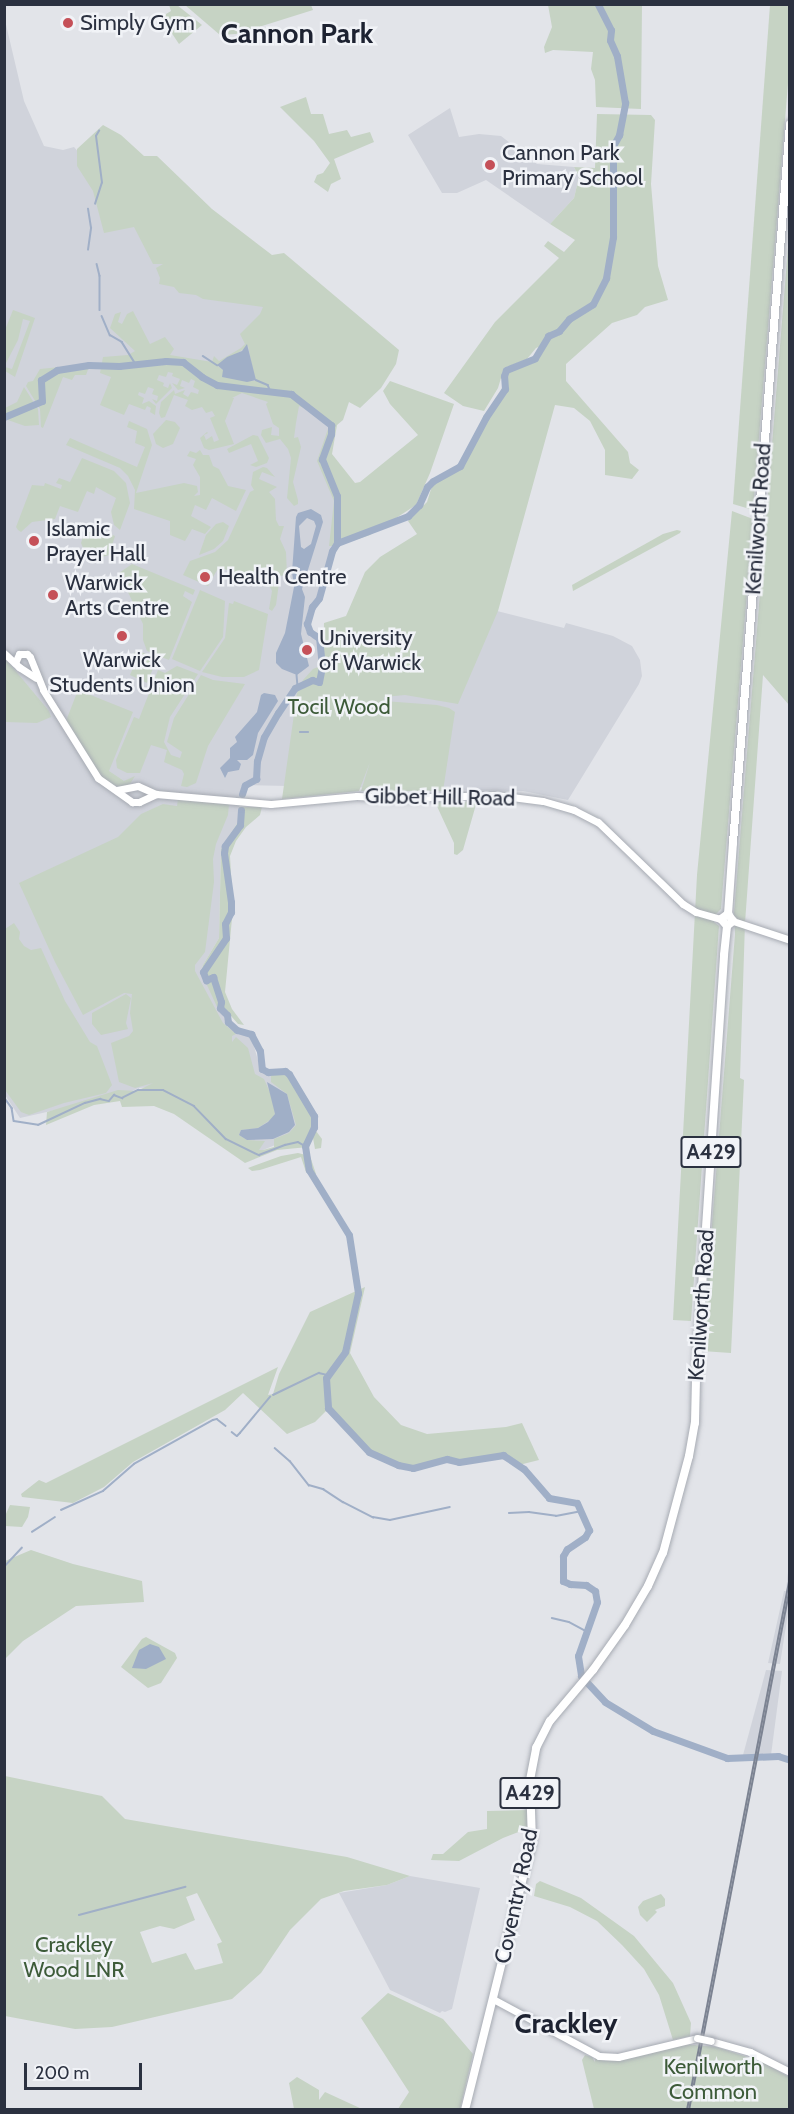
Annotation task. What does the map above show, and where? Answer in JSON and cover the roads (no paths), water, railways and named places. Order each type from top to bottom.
[{"type":"main road","name":"Kenilworth Road","points":[[598,1663],[625,1625],[648,1586],[663,1553],[689,1456],[695,1423],[696,1378],[727,920],[789,124]]},
{"type":"main road","name":"Coventry Road","points":[[465,2109],[532,1841],[530,1780],[534,1754],[550,1721],[598,1663]]},
{"type":"street","points":[[4,652],[27,654],[36,678],[94,773],[117,790],[128,798],[137,803],[143,795],[138,786],[117,790]]},
{"type":"street","points":[[4,652],[36,678]]},
{"type":"street","points":[[15,663],[18,655]]},
{"type":"street","points":[[24,669],[31,662]]},
{"type":"street","points":[[128,798],[130,789]]},
{"type":"street","name":"Gibbet Hill Road","points":[[143,795],[156,794],[271,804],[357,796],[400,798],[496,795],[543,801],[574,810],[598,822],[683,904],[696,912],[789,940]]},
{"type":"street","points":[[493,2000],[599,2056],[618,2057],[693,2038],[750,2052],[789,2072]]},
{"type":"water","points":[[247,344],[256,380],[247,382],[222,377],[223,370],[217,365],[227,357],[242,351]]},
{"type":"water","points":[[311,509],[321,515],[323,522],[302,589],[305,597],[301,634],[309,666],[297,675],[282,669],[276,663],[276,653],[285,633],[294,587],[292,572],[298,513]],"holes":[[[307,518],[314,521],[316,526],[311,544],[304,549],[301,547],[299,526]]]},
{"type":"water","points":[[264,693],[275,695],[278,701],[258,733],[253,755],[247,760],[237,760],[241,764],[239,770],[228,772],[225,778],[220,768],[230,758],[230,748],[237,742],[235,737],[257,712],[261,695]]},
{"type":"water","points":[[267,1082],[287,1094],[295,1125],[289,1132],[273,1139],[247,1140],[239,1135],[241,1130],[258,1128],[275,1114]]},
{"type":"water","points":[[150,1644],[159,1647],[166,1659],[146,1669],[132,1668],[139,1650]]},
{"type":"waterway","points":[[242,794],[245,785],[256,779],[257,761],[264,737],[295,688],[312,680],[319,682],[322,666],[319,638],[310,632],[307,624],[312,607],[319,598],[332,551],[337,543],[408,516],[419,505],[427,487],[433,481],[460,466],[486,417],[505,389],[506,370],[535,358],[548,336],[559,331],[569,319],[593,304],[606,278],[613,237],[613,146],[619,135],[625,103],[617,56],[610,40],[611,30],[598,4]]},
{"type":"waterway","points":[[95,204],[102,183],[96,136],[99,131]]},
{"type":"waterway","points":[[88,209],[91,228],[88,250]]},
{"type":"waterway","points":[[97,264],[100,276],[100,310]]},
{"type":"waterway","points":[[102,316],[110,335],[122,342],[136,364]]},
{"type":"waterway","points":[[203,356],[217,365]]},
{"type":"waterway","points":[[4,417],[42,401],[41,380],[57,370],[89,365],[119,366],[166,361],[183,362],[217,385],[291,394],[331,425],[331,434],[322,459],[337,496],[337,543]]},
{"type":"waterway","points":[[256,380],[268,385],[271,392]]},
{"type":"waterway","points":[[297,675],[298,687]]},
{"type":"waterway","points":[[300,732],[308,732]]},
{"type":"waterway","points":[[241,810],[240,825],[225,846],[224,853],[231,902],[231,912],[225,924],[226,938],[203,972],[206,980],[213,977],[221,1002],[220,1008],[227,1015],[228,1022],[237,1030],[251,1034],[260,1051],[262,1069],[268,1072],[285,1071],[289,1074],[314,1116],[314,1127],[305,1146],[309,1170],[349,1235],[358,1293],[345,1352],[326,1378],[328,1408],[369,1452],[398,1465],[413,1468],[447,1459],[459,1462],[503,1455],[524,1469],[549,1498],[577,1503],[589,1530],[585,1537],[567,1549],[563,1556],[563,1581],[586,1585],[595,1591],[597,1602],[578,1656],[581,1676],[605,1702],[653,1731],[727,1758],[778,1756],[790,1760]]},
{"type":"waterway","points":[[4,1097],[12,1108],[14,1121],[38,1125],[85,1103],[100,1099],[109,1101],[114,1095],[122,1098],[138,1090],[163,1090],[194,1106],[226,1139],[259,1155],[298,1142],[305,1146]]},
{"type":"waterway","points":[[273,1395],[319,1373],[328,1375]]},
{"type":"waterway","points":[[232,1432],[237,1436],[270,1397]]},
{"type":"waterway","points":[[61,1510],[103,1491],[134,1464],[213,1420],[217,1419],[226,1426]]},
{"type":"waterway","points":[[275,1448],[290,1461],[309,1485],[323,1489],[373,1517],[390,1520],[450,1507]]},
{"type":"waterway","points":[[509,1513],[529,1512],[556,1516],[582,1511]]},
{"type":"waterway","points":[[32,1532],[55,1517]]},
{"type":"waterway","points":[[4,1567],[22,1548]]},
{"type":"waterway","points":[[552,1618],[569,1622],[586,1631]]},
{"type":"waterway","points":[[79,1915],[185,1887]]},
{"type":"railway","points":[[688,2110],[790,1582]]},
{"type":"place","name":"Simply Gym","points":[[68,23]]},
{"type":"place","name":"Cannon Park Primary School","points":[[490,165]]},
{"type":"place","name":"Islamic Prayer Hall","points":[[34,541]]},
{"type":"place","name":"Health Centre","points":[[205,577]]},
{"type":"place","name":"Warwick Arts Centre","points":[[53,595]]},
{"type":"place","name":"Warwick Students Union","points":[[122,636]]},
{"type":"place","name":"University of Warwick","points":[[307,650]]},
{"type":"district","name":"Cannon Park","points":[[297,33]]},
{"type":"district","name":"Crackley","points":[[566,2023]]},
{"type":"park label","name":"Tocil Wood","points":[[339,707]]},
{"type":"park label","name":"Crackley Wood LNR","points":[[74,1956]]},
{"type":"park label","name":"Kenilworth Common","points":[[713,2078]]}]
